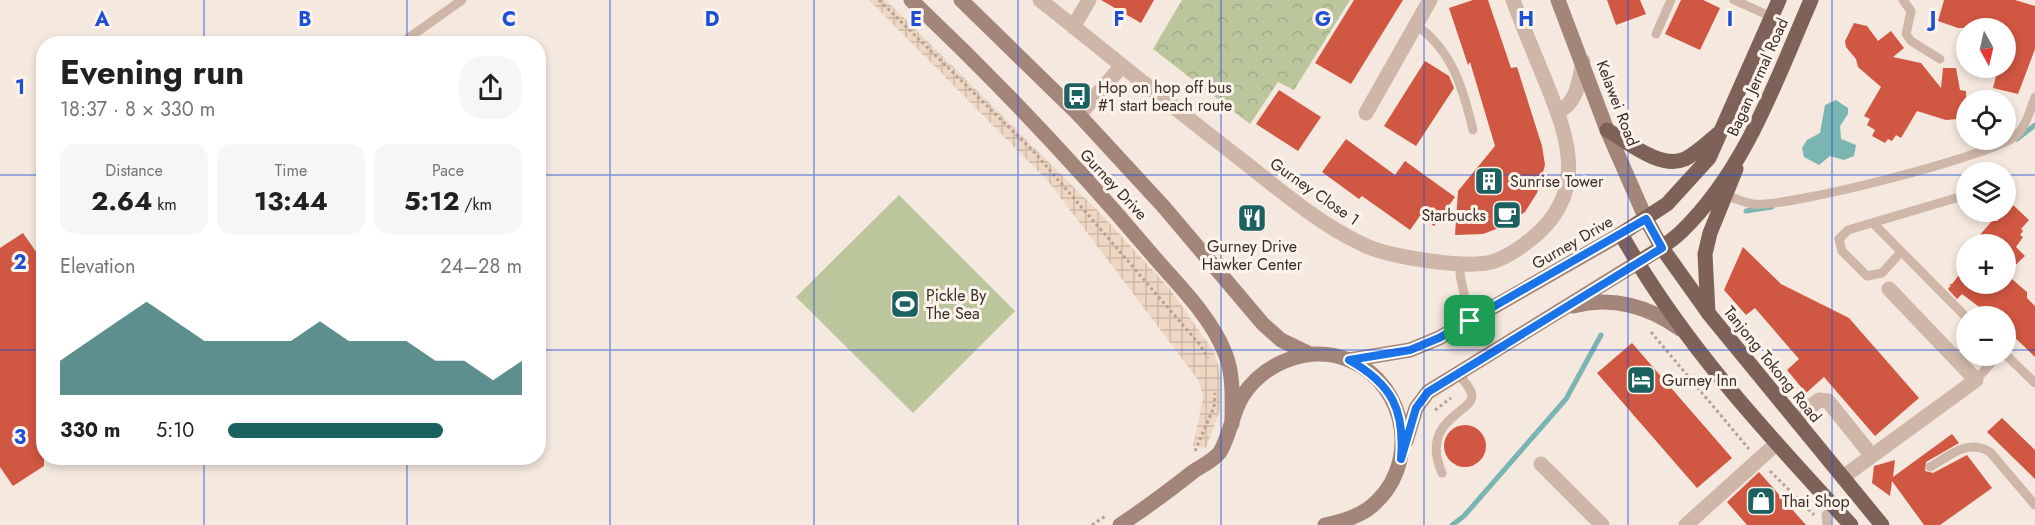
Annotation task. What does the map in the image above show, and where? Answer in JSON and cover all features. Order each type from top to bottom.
[{"type":"main road","name":"Gurney Drive","points":[[911,0],[946,33],[1114,208],[1198,308],[1225,351],[1232,372],[1232,424]]},
{"type":"main road","name":"Gurney Drive","points":[[961,0],[1078,115],[1163,206],[1263,324],[1281,340],[1310,354]]},
{"type":"main road","name":"Kelawei Road","points":[[1558,0],[1583,61],[1607,130],[1646,219]]},
{"type":"main road","name":"Bagan Jermal Road","points":[[1646,219],[1667,204],[1703,166],[1721,132],[1779,0]]},
{"type":"main road","name":"Bagan Jermal Road","points":[[1662,248],[1683,231],[1741,155],[1811,0]]},
{"type":"main road","points":[[1607,130],[1654,157],[1674,162],[1693,154],[1721,132]]},
{"type":"main road","points":[[1708,314],[1706,254],[1710,233],[1727,196],[1741,155]]},
{"type":"main road","name":"Gurney Drive","points":[[1349,360],[1410,350],[1439,338],[1646,219]]},
{"type":"main road","name":"Tanjong Tokong Road","points":[[1646,219],[1662,248],[1708,314],[1882,525]]},
{"type":"main road","points":[[1621,234],[1637,263],[1687,334],[1776,444],[1829,517],[1851,525]]},
{"type":"main road","points":[[1325,525],[1350,519],[1383,495],[1394,478],[1416,408],[1428,392],[1457,372],[1662,248]]},
{"type":"main road","points":[[1558,310],[1585,303],[1612,302],[1640,307],[1657,314],[1687,334]]},
{"type":"main road","points":[[1120,525],[1219,453],[1242,398],[1259,376],[1283,361],[1310,354],[1330,355],[1349,360],[1370,372],[1387,389],[1398,411],[1403,435],[1401,459]]},
{"type":"street","name":"Gurney Close 1","points":[[1040,0],[1120,67],[1313,216],[1364,246],[1461,265],[1494,262],[1517,250],[1551,222],[1562,203],[1568,180],[1569,159],[1558,112],[1513,0]]},
{"type":"street","points":[[1073,27],[1089,0]]},
{"type":"street","points":[[1366,113],[1430,0]]},
{"type":"street","points":[[1558,112],[1567,107],[1573,99],[1583,61]]},
{"type":"street","points":[[1078,115],[1120,67]]},
{"type":"street","points":[[1842,477],[1976,380],[1889,289]]},
{"type":"street","points":[[1795,419],[1819,400],[1828,401],[1872,456]]},
{"type":"street","points":[[1686,525],[1776,444]]},
{"type":"street","points":[[1541,465],[1602,525]]},
{"type":"lane","points":[[411,36],[462,0]]},
{"type":"lane","points":[[1656,34],[1671,0]]},
{"type":"lane","points":[[1734,0],[1772,16]]},
{"type":"lane","points":[[1903,0],[1911,11],[1905,30],[1908,38],[1940,59]]},
{"type":"lane","points":[[1416,25],[1434,38],[1448,58],[1466,100],[1473,130]]},
{"type":"lane","points":[[1727,196],[1754,204],[1801,199],[1882,180],[1995,147],[2015,136],[2023,128],[2035,97]]},
{"type":"lane","points":[[1901,252],[1882,273],[1872,276],[1863,273],[1842,251],[1839,239],[1842,234],[1873,223],[1956,198]]},
{"type":"lane","points":[[1873,223],[1956,307]]},
{"type":"lane","points":[[1461,265],[1460,275],[1470,321]]},
{"type":"lane","points":[[2016,364],[2035,382]]},
{"type":"lane","points":[[1976,380],[1988,366]]},
{"type":"lane","points":[[1442,473],[1436,454],[1441,431],[1451,416],[1470,404],[1473,398],[1472,392],[1457,372]]},
{"type":"lane","points":[[1930,467],[1966,446],[1983,447],[1990,452],[2035,505]]},
{"type":"path","points":[[879,0],[1035,153],[1200,345],[1209,359]]},
{"type":"path","points":[[1646,328],[1653,333],[1759,460],[1817,518],[1829,517]]},
{"type":"path","points":[[1191,457],[1201,442],[1214,407],[1215,384]]},
{"type":"path","points":[[1092,525],[1110,513]]},
{"type":"green space","points":[[1182,0],[1350,0],[1294,90],[1278,82],[1250,124],[1153,49]]},
{"type":"green space","name":"Pickle By The Sea","points":[[899,195],[1015,311],[913,413],[796,297]]},
{"type":"shaded area","points":[[869,0],[886,0],[1100,213],[1170,289],[1214,352],[1218,364],[1221,378],[1220,410],[1206,448],[1193,446],[1203,398],[1199,381],[1048,181]]},
{"type":"water","points":[[1836,100],[1848,108],[1848,114],[1840,126],[1841,139],[1856,145],[1854,156],[1844,160],[1830,156],[1819,165],[1804,157],[1802,148],[1807,140],[1820,133],[1825,105]]},
{"type":"building","points":[[1101,0],[1154,0],[1141,23]]},
{"type":"building","points":[[1354,0],[1403,0],[1351,84],[1315,63]]},
{"type":"building","points":[[1473,0],[1488,0],[1511,68],[1517,67],[1542,146],[1545,165],[1537,193],[1525,212],[1504,226],[1483,234],[1455,235],[1458,191],[1495,146],[1470,62],[1468,65],[1449,8]]},
{"type":"building","points":[[1607,0],[1640,0],[1646,14],[1616,25]]},
{"type":"building","points":[[1681,0],[1703,0],[1720,8],[1700,50],[1665,34]]},
{"type":"building","points":[[1944,0],[2015,0],[2035,6],[2035,49],[2018,94],[2016,90],[1993,88],[1996,78],[2016,78],[2016,18],[1956,18],[1956,27],[1938,21]]},
{"type":"building","points":[[1854,23],[1867,26],[1878,41],[1891,31],[1904,48],[1893,57],[1921,63],[1941,88],[1943,68],[1956,68],[1960,90],[1956,90],[1956,119],[1946,120],[1917,111],[1901,138],[1896,135],[1892,141],[1888,139],[1885,143],[1872,136],[1875,130],[1867,125],[1870,119],[1864,116],[1881,87],[1858,67],[1845,41]]},
{"type":"building","points":[[1425,61],[1449,76],[1454,88],[1416,146],[1384,126]]},
{"type":"building","points":[[1279,90],[1321,117],[1298,151],[1256,124]]},
{"type":"building","points":[[1346,139],[1395,175],[1405,161],[1455,197],[1434,226],[1420,216],[1410,230],[1362,196],[1359,199],[1322,172]]},
{"type":"building","points":[[2016,208],[2029,220],[2021,229],[2023,231],[2020,235],[2023,237],[2016,247],[2016,234],[1981,234],[1991,222],[2016,222]]},
{"type":"building","points":[[23,233],[36,252],[36,465],[44,466],[13,486],[0,467],[0,248]]},
{"type":"building","points":[[1743,247],[1781,284],[1849,318],[1919,398],[1875,436],[1824,377],[1806,393],[1787,370],[1799,359],[1755,308],[1746,315],[1724,290]]},
{"type":"building","points":[[2016,247],[2025,256],[2016,265]]},
{"type":"building","points":[[1956,279],[1956,294],[1962,294],[1957,299],[1948,289],[1951,285],[1949,284]]},
{"type":"building","points":[[2016,283],[2027,292],[2027,298],[2035,306],[2035,357],[2016,339],[2016,306],[1978,306],[1962,294],[2016,294]]},
{"type":"building","points":[[1632,343],[1732,458],[1697,488],[1597,373]]},
{"type":"building","points":[[2002,418],[2035,450],[2035,479],[1987,432]]},
{"type":"building","points":[[1465,425],[1473,426],[1480,431],[1485,438],[1485,454],[1480,461],[1473,466],[1465,467],[1457,466],[1450,461],[1445,454],[1444,446],[1445,438],[1450,431],[1457,426]]},
{"type":"building","points":[[1952,434],[1959,443],[1926,462],[1925,471],[1933,473],[1967,455],[1992,488],[1940,525],[1924,525],[1892,481],[1890,496],[1872,483],[1874,466],[1895,460],[1893,477]]},
{"type":"building","points":[[1759,472],[1806,525],[1747,525],[1727,502]]},
{"type":"waterway","points":[[2017,139],[2035,125]]},
{"type":"waterway","points":[[1746,211],[1772,207]]},
{"type":"waterway","points":[[1452,525],[1464,516],[1566,399],[1601,335]]},
{"type":"place","name":"Hop on hop off bus #1 start beach route","points":[[1077,96]]},
{"type":"place","name":"Sunrise Tower","points":[[1489,181]]},
{"type":"place","name":"Starbucks","points":[[1507,215]]},
{"type":"place","name":"Gurney Drive Hawker Center","points":[[1252,218]]},
{"type":"place","name":"Pickle By The Sea","points":[[905,304]]},
{"type":"place","name":"Gurney Inn","points":[[1641,380]]},
{"type":"place","name":"Thai Shop","points":[[1761,501]]},
{"type":"route","points":[[1646,219],[1662,248],[1457,372],[1428,392],[1416,408],[1401,459],[1403,435],[1398,411],[1387,389],[1370,372],[1349,360],[1381,357],[1410,350],[1439,338],[1470,321],[1646,219]]}]
